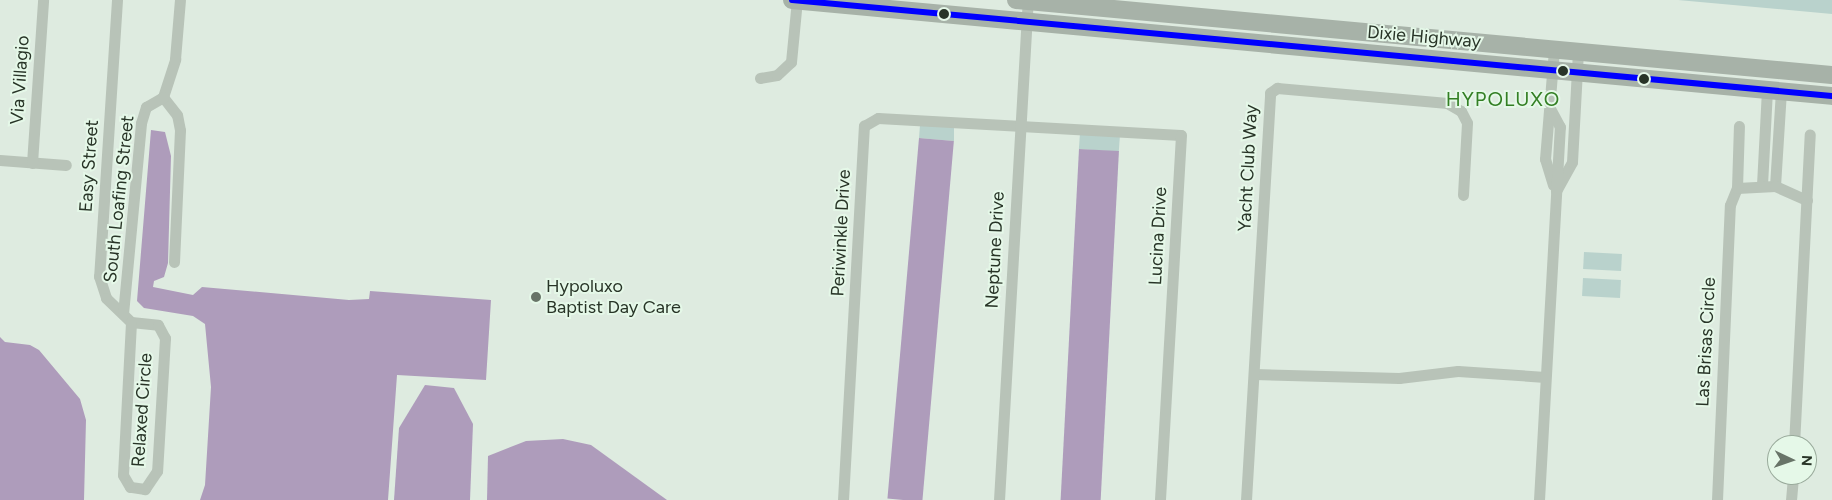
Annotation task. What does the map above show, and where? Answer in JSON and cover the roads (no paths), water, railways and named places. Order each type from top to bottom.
[{"type":"main road","name":"Dixie Highway","points":[[792,0],[1832,96]]},
{"type":"main road","name":"Dixie Highway","points":[[1022,1],[1832,75]]},
{"type":"street","name":"Via Villagio","points":[[32,163],[42,0]]},
{"type":"street","name":"Easy Street","points":[[117,0],[99,276],[106,298],[127,318]]},
{"type":"street","points":[[174,262],[180,130],[177,114],[163,97],[175,59],[180,0]]},
{"type":"street","points":[[760,78],[777,75],[791,62],[797,0]]},
{"type":"street","name":"Neptune Drive","points":[[999,500],[1027,22],[1022,1]]},
{"type":"street","points":[[1554,49],[1551,110],[1546,137],[1545,158],[1556,191]]},
{"type":"street","points":[[1556,191],[1572,162],[1578,51]]},
{"type":"street","name":"Yacht Club Way","points":[[1246,500],[1270,93],[1277,88],[1447,103],[1461,111],[1467,122],[1463,195]]},
{"type":"street","points":[[1762,185],[1774,90]]},
{"type":"street","points":[[1774,90],[1776,186]]},
{"type":"street","name":"South Loafing Street","points":[[127,318],[141,123],[146,107],[163,97]]},
{"type":"street","points":[[1539,500],[1559,139],[1558,119],[1551,110]]},
{"type":"street","name":"Periwinkle Drive","points":[[842,500],[864,126],[878,118],[1020,125]]},
{"type":"street","name":"Lucina Drive","points":[[1020,125],[1181,135],[1160,500]]},
{"type":"street","name":"Las Brisas Circle","points":[[1717,500],[1730,205],[1737,188],[1739,126]]},
{"type":"street","points":[[1795,435],[1810,134]]},
{"type":"street","points":[[1546,137],[1574,141]]},
{"type":"street","points":[[0,160],[66,165]]},
{"type":"street","points":[[1737,188],[1762,185],[1776,186],[1807,200]]},
{"type":"street","name":"Relaxed Circle","points":[[127,318],[158,325],[165,338],[157,471],[145,489],[130,487],[123,475],[127,318]]},
{"type":"street","points":[[1254,374],[1399,378],[1458,371],[1545,377]]},
{"type":"street","points":[[1791,500],[1792,485]]},
{"type":"place","name":"Hypoluxo Baptist Day Care","points":[[536,297]]},
{"type":"district","name":"HYPOLUXO","points":[[1503,99]]}]
